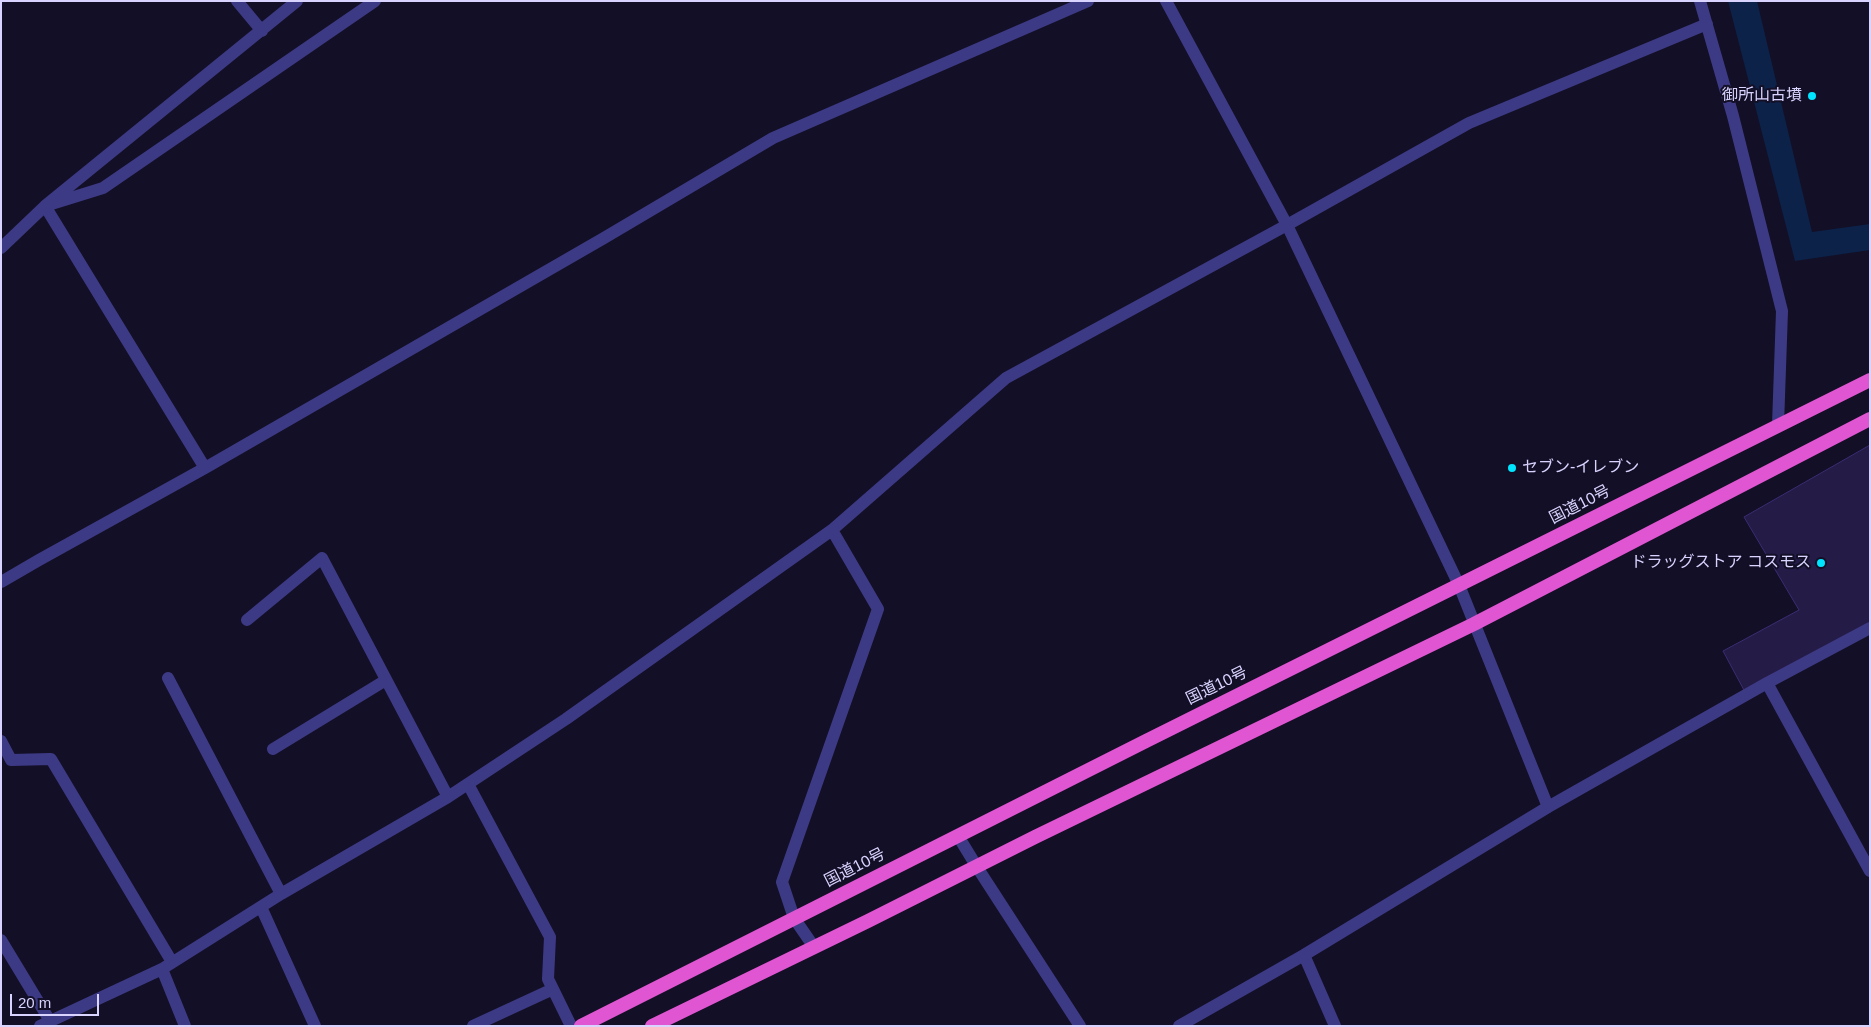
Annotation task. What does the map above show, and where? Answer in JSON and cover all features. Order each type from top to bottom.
[{"type":"highway","name":"国道10号","points":[[581,1026],[1870,380]]},
{"type":"highway","points":[[652,1026],[1474,624],[1870,419]]},
{"type":"street","points":[[237,1],[262,31]]},
{"type":"street","points":[[1,248],[45,206],[298,1]]},
{"type":"street","points":[[45,206],[103,188],[375,1]]},
{"type":"street","points":[[1,582],[205,468],[604,238],[772,138],[1088,1]]},
{"type":"street","points":[[1166,1],[1287,225],[1459,585],[1548,807]]},
{"type":"street","points":[[1700,1],[1733,116],[1782,311],[1778,426]]},
{"type":"street","points":[[1,940],[45,1023],[167,965],[281,894],[448,797],[566,719],[832,530],[1006,378],[1287,225],[1469,123],[1706,24]]},
{"type":"street","points":[[45,206],[205,468]]},
{"type":"street","points":[[814,947],[794,918],[782,882],[878,608],[832,530]]},
{"type":"street","points":[[247,620],[322,558],[448,797]]},
{"type":"street","points":[[1179,1026],[1304,955],[1548,807],[1870,628]]},
{"type":"street","points":[[168,678],[281,894]]},
{"type":"street","points":[[273,749],[386,680]]},
{"type":"street","points":[[1767,684],[1867,858],[1870,871]]},
{"type":"street","points":[[1,741],[11,760],[51,759],[167,965],[185,1026]]},
{"type":"street","points":[[468,784],[550,937],[548,979],[571,1026]]},
{"type":"street","points":[[958,836],[1080,1026]]},
{"type":"street","points":[[261,908],[315,1026]]},
{"type":"street","points":[[1304,955],[1335,1026]]},
{"type":"street","points":[[473,1026],[553,989]]},
{"type":"water","points":[[1728,1],[1757,1],[1812,232],[1870,224],[1870,250],[1795,261]]},
{"type":"building","name":"ドラッグストア コスモス","points":[[1870,445],[1870,625],[1745,692],[1723,651],[1799,610],[1744,517]]},
{"type":"place","name":"御所山古墳","points":[[1812,96]]},
{"type":"place","name":"セブン-イレブン","points":[[1512,468]]},
{"type":"place","name":"ドラッグストア コスモス","points":[[1821,563]]}]
